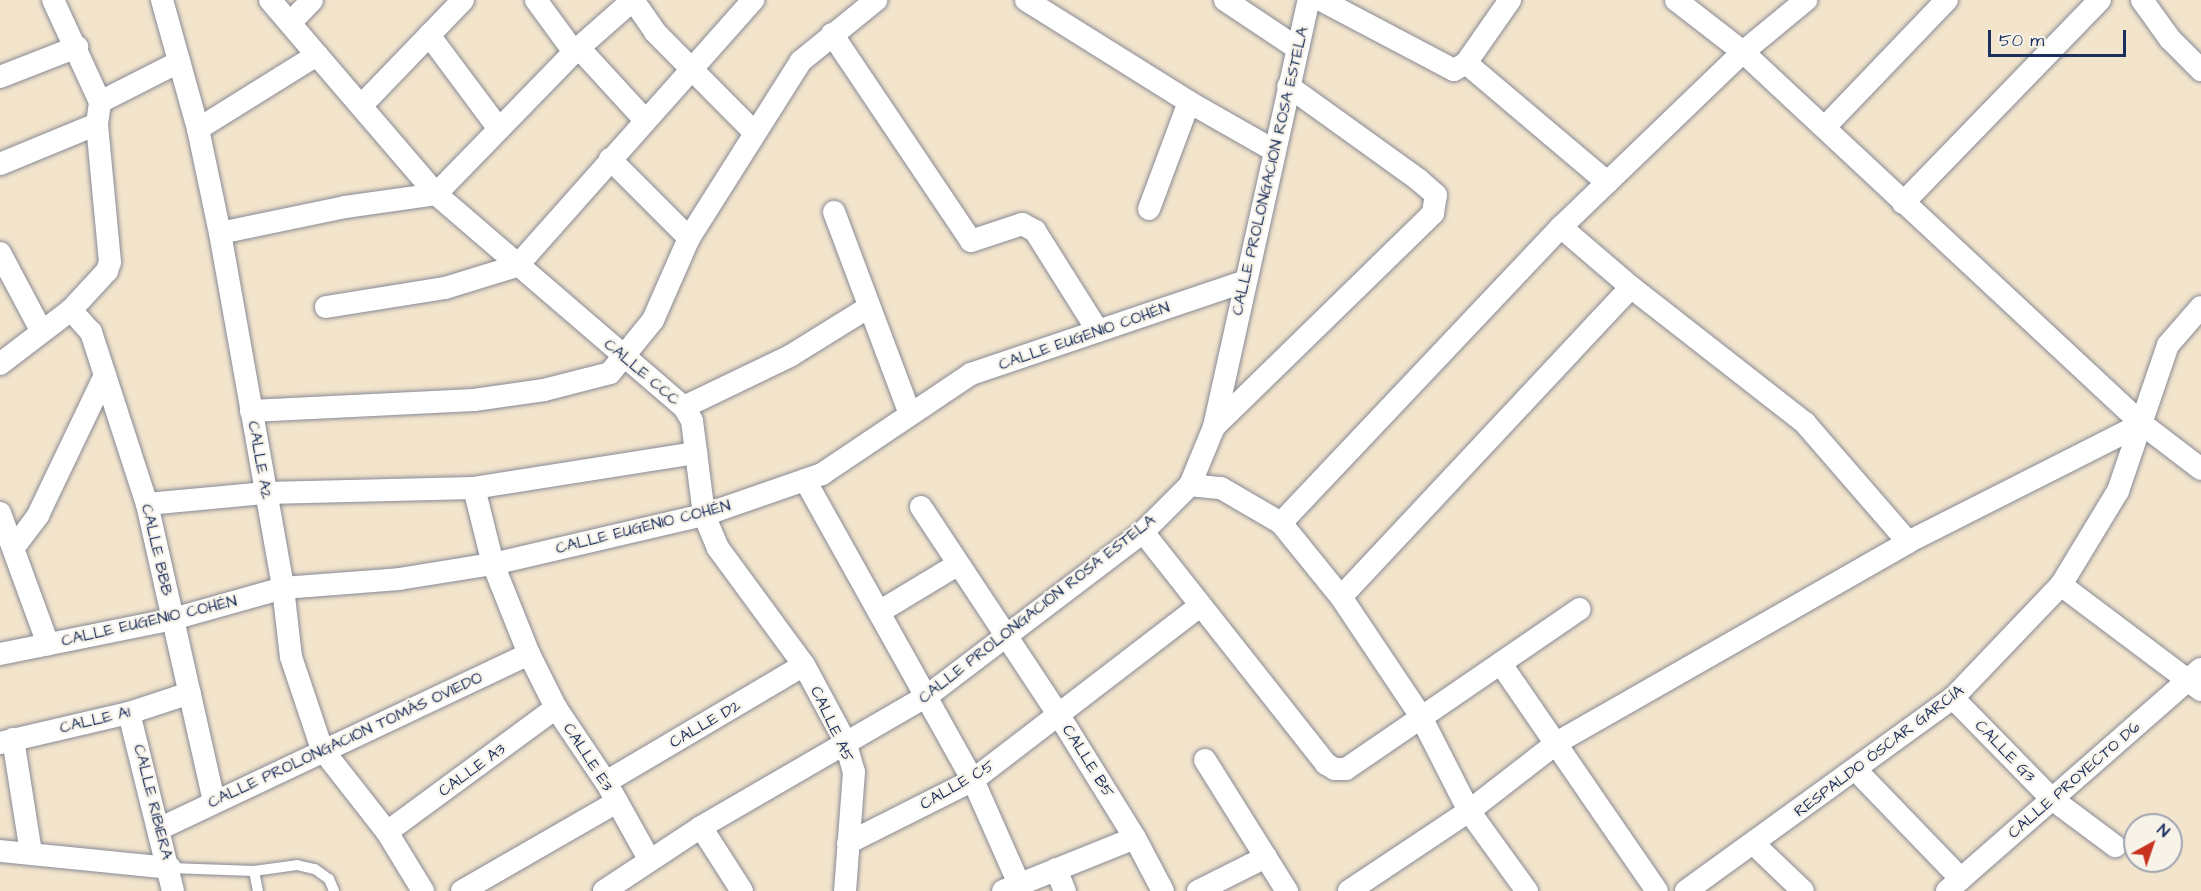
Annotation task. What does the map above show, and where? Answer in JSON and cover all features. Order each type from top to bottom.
[{"type":"street","points":[[0,364],[71,309],[107,271],[110,262],[99,113],[77,47],[53,0]]},
{"type":"street","name":"CALLE A2","points":[[162,0],[198,129],[220,233],[283,588],[291,657],[322,749],[387,832],[423,891]]},
{"type":"street","name":"CALLE CCC","points":[[270,0],[436,194],[543,289],[684,407],[692,421],[704,515],[718,548],[804,665]]},
{"type":"street","points":[[291,22],[312,0]]},
{"type":"street","points":[[362,106],[463,0]]},
{"type":"street","points":[[536,0],[577,50],[645,120]]},
{"type":"street","points":[[220,233],[345,207],[436,194],[577,50],[633,0],[655,32],[754,132]]},
{"type":"street","points":[[326,307],[445,288],[517,266],[753,0]]},
{"type":"street","points":[[1026,0],[1189,102],[1273,150]]},
{"type":"street","points":[[1225,0],[1297,48]]},
{"type":"street","name":"CALLE PROLONGACIÓN ROSA ESTELA","points":[[618,887],[649,859],[844,741],[927,696],[1143,532],[1190,485],[1214,427],[1287,86],[1310,0]]},
{"type":"street","points":[[1322,0],[1442,66],[1454,70],[1466,63],[1510,0]]},
{"type":"street","points":[[1676,0],[1743,52],[2142,423],[2201,468]]},
{"type":"street","points":[[1281,523],[1561,227],[1743,52],[1806,0]]},
{"type":"street","points":[[1825,127],[1947,0]]},
{"type":"street","points":[[1903,203],[2100,0]]},
{"type":"street","points":[[2142,0],[2170,39],[2201,70]]},
{"type":"street","points":[[252,411],[474,400],[592,380],[610,373],[626,358],[653,321],[689,238],[801,61],[867,3]]},
{"type":"street","points":[[832,34],[971,241],[1022,224],[1035,231],[1098,331]]},
{"type":"street","points":[[429,35],[499,129]]},
{"type":"street","points":[[0,77],[77,47]]},
{"type":"street","points":[[198,129],[317,55]]},
{"type":"street","points":[[0,164],[99,113],[179,62]]},
{"type":"street","points":[[1466,63],[1607,182]]},
{"type":"street","points":[[1214,427],[1433,213],[1436,195],[1419,180],[1287,86]]},
{"type":"street","points":[[1149,209],[1189,102]]},
{"type":"street","points":[[610,159],[689,238]]},
{"type":"street","points":[[834,212],[910,414]]},
{"type":"street","points":[[1561,227],[1631,287],[1805,423],[1908,542]]},
{"type":"street","points":[[0,253],[42,332]]},
{"type":"street","name":"CALLE EUGENIO COHÉN","points":[[0,654],[173,619],[283,588],[399,579],[493,564],[704,515],[805,480],[860,451],[910,414],[971,374],[1245,281]]},
{"type":"street","points":[[1341,597],[1631,287]]},
{"type":"street","name":"RESPALDO ÓSCAR GARCÍA","points":[[1686,891],[1755,844],[1953,698],[2061,585],[2118,491],[2168,345],[2201,306]]},
{"type":"street","points":[[684,407],[790,356],[868,307]]},
{"type":"street","name":"CALLE BBB","points":[[71,309],[91,332],[147,504],[214,802]]},
{"type":"street","points":[[15,546],[38,514],[105,375]]},
{"type":"street","points":[[1349,891],[1469,811],[1558,742],[1908,542],[2142,423]]},
{"type":"street","points":[[147,504],[266,493],[474,488],[696,453]]},
{"type":"street","points":[[805,480],[973,780],[1011,888],[1135,838]]},
{"type":"street","points":[[1190,485],[1221,488],[1281,523],[1341,597],[1420,715],[1469,811],[1527,891]]},
{"type":"street","name":"CALLE E3","points":[[474,488],[493,564],[529,654],[556,708],[606,782],[649,859]]},
{"type":"street","name":"CALLE B5","points":[[921,507],[957,565],[1060,717],[1135,838],[1163,891]]},
{"type":"street","points":[[0,513],[15,546],[48,644]]},
{"type":"street","points":[[1143,532],[1326,764],[1335,769],[1346,769],[1420,715],[1501,664],[1580,609]]},
{"type":"street","points":[[879,612],[957,565]]},
{"type":"street","points":[[2061,585],[2196,680]]},
{"type":"street","name":"CALLE C5","points":[[848,843],[973,780],[1060,717],[1200,606]]},
{"type":"street","name":"CALLE PROLONGACIÓN TOMÁS OVIEDO","points":[[161,828],[322,749],[529,654]]},
{"type":"street","points":[[1501,664],[1558,742],[1657,891]]},
{"type":"street","name":"CALLE A5","points":[[804,665],[844,741],[854,772],[845,891]]},
{"type":"street","name":"CALLE D2","points":[[606,782],[804,665]]},
{"type":"street","name":"CALLE PROYECTO D6","points":[[1954,885],[2052,799],[2196,680]]},
{"type":"street","name":"CALLE A1","points":[[7,741],[129,713],[190,693]]},
{"type":"street","name":"CALLE G3","points":[[1953,698],[2052,799],[2115,846]]},
{"type":"street","name":"CALLE A3","points":[[387,832],[556,708]]},
{"type":"street","name":"CALLE RIBIERA","points":[[129,713],[161,828],[173,891]]},
{"type":"street","points":[[7,741],[31,853]]},
{"type":"street","points":[[1205,760],[1287,891]]},
{"type":"street","points":[[1856,770],[1954,885]]},
{"type":"street","points":[[462,891],[617,802]]},
{"type":"street","points":[[701,827],[742,891]]},
{"type":"street","points":[[1755,844],[1803,891]]},
{"type":"street","points":[[0,851],[170,868]]},
{"type":"street","points":[[1198,891],[1266,857]]},
{"type":"street","points":[[1056,869],[1065,891]]},
{"type":"lane","points":[[170,868],[254,871],[297,865],[315,869],[329,879],[334,891]]},
{"type":"lane","points":[[254,871],[258,891]]}]
